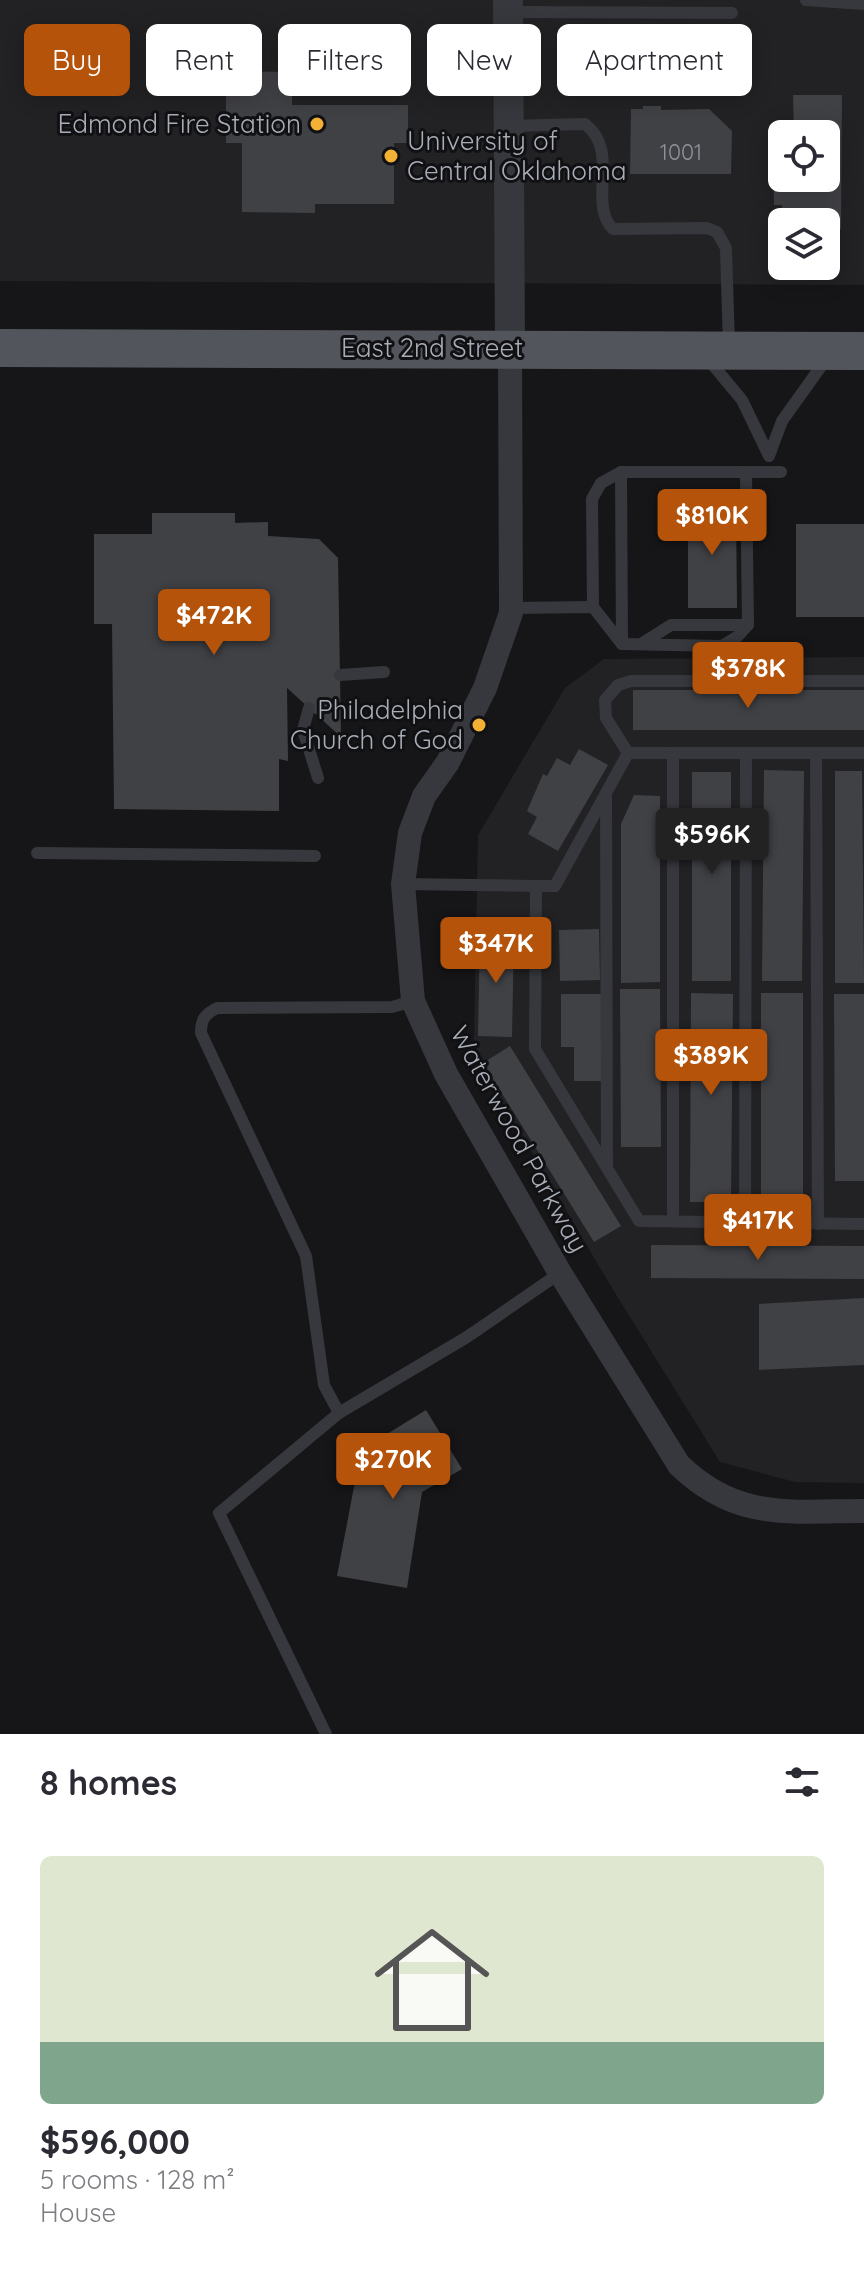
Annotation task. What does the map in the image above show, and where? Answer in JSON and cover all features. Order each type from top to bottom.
[{"type":"main road","name":"East 2nd Street","points":[[0,348],[848,351]]},
{"type":"street","points":[[508,6],[510,348]]},
{"type":"street","name":"Waterwood Parkway","points":[[510,348],[511,608],[485,688],[448,762],[424,796],[410,833],[403,884],[413,1001],[446,1074],[560,1273],[679,1465],[703,1488],[751,1507],[864,1511]]},
{"type":"lane","points":[[806,0],[864,4]]},
{"type":"lane","points":[[508,6],[595,6],[732,13]]},
{"type":"lane","points":[[509,126],[585,124],[594,130],[602,147],[605,215],[613,229],[707,228],[717,232],[726,248],[714,350],[742,400],[775,472],[746,472],[621,472],[601,483],[592,499],[593,607],[622,644],[722,646],[737,637],[748,625],[746,472]]},
{"type":"lane","points":[[769,456],[782,421],[848,351]]},
{"type":"lane","points":[[621,472],[622,644]]},
{"type":"lane","points":[[511,608],[593,607]]},
{"type":"lane","points":[[641,645],[671,625],[748,625]]},
{"type":"lane","points":[[340,675],[384,672]]},
{"type":"lane","points":[[628,753],[606,718],[605,700],[618,685],[631,681],[864,681]]},
{"type":"lane","points":[[309,708],[303,730],[318,778]]},
{"type":"lane","points":[[403,884],[555,886],[628,753]]},
{"type":"lane","points":[[628,753],[864,753]]},
{"type":"lane","points":[[673,753],[673,1221]]},
{"type":"lane","points":[[745,1223],[746,753]]},
{"type":"lane","points":[[816,753],[818,1224]]},
{"type":"lane","points":[[606,794],[607,1168]]},
{"type":"lane","points":[[37,853],[315,856]]},
{"type":"lane","points":[[536,886],[535,1049],[639,1221],[864,1224]]},
{"type":"lane","points":[[339,1413],[324,1385],[306,1256],[201,1033],[201,1022],[207,1013],[217,1008],[392,1007],[413,1001]]},
{"type":"lane","points":[[326,1734],[219,1513],[339,1413],[467,1337],[560,1273]]},
{"type":"shaded area","name":"University of Central Oklahoma","points":[[0,0],[864,0],[864,285],[0,281]]},
{"type":"shaded area","points":[[864,657],[864,1483],[795,1482],[720,1462],[612,1288],[482,1068],[474,1041],[478,835],[565,688],[604,659]]},
{"type":"building","name":"Edmond Fire Station","points":[[262,72],[278,72],[278,96],[292,96],[292,105],[408,105],[408,143],[394,143],[394,204],[315,204],[315,213],[242,212],[242,143],[226,143],[226,96],[262,96]]},
{"type":"building","points":[[793,95],[842,95],[841,229],[840,208],[782,208],[782,205],[774,205],[774,192],[840,192],[840,120],[794,120]]},
{"type":"building","points":[[643,106],[661,106],[661,110],[709,109],[732,131],[731,174],[630,174],[631,109],[643,109]]},
{"type":"building","points":[[688,505],[736,505],[737,608],[688,608]]},
{"type":"building","points":[[152,513],[235,513],[235,523],[268,522],[268,536],[319,539],[338,558],[341,737],[287,688],[288,761],[279,759],[279,811],[114,809],[112,624],[94,624],[94,534],[152,534]]},
{"type":"building","points":[[796,524],[864,524],[864,617],[796,617]]},
{"type":"building","points":[[633,690],[864,690],[864,730],[633,730]]},
{"type":"building","points":[[579,749],[608,765],[558,851],[528,834],[537,817],[527,811],[543,774],[547,776],[557,758],[570,765]]},
{"type":"building","points":[[764,770],[804,771],[802,981],[762,981]]},
{"type":"building","points":[[835,771],[862,771],[864,983],[835,983]]},
{"type":"building","points":[[692,772],[731,772],[731,981],[692,981]]},
{"type":"building","points":[[634,795],[660,796],[660,982],[621,983],[621,824]]},
{"type":"building","points":[[599,929],[600,980],[560,981],[559,930]]},
{"type":"building","points":[[480,933],[514,934],[512,1037],[478,1036]]},
{"type":"building","points":[[620,989],[660,989],[661,1147],[621,1147]]},
{"type":"building","points":[[691,993],[733,994],[731,1202],[690,1202]]},
{"type":"building","points":[[761,993],[803,993],[803,1205],[761,1205]]},
{"type":"building","points":[[561,994],[601,994],[601,1081],[574,1081],[574,1047],[561,1047]]},
{"type":"building","points":[[834,994],[864,994],[864,1181],[835,1181]]},
{"type":"building","points":[[510,1046],[621,1226],[594,1242],[483,1063]]},
{"type":"building","points":[[651,1245],[864,1246],[864,1279],[651,1278]]},
{"type":"building","points":[[864,1298],[864,1365],[759,1370],[759,1304]]},
{"type":"building","points":[[426,1410],[462,1469],[422,1492],[407,1588],[337,1576],[361,1450]]},
{"type":"place","name":"Edmond Fire Station","points":[[317,124]]},
{"type":"place","name":"University of Central Oklahoma","points":[[391,156]]},
{"type":"place","name":"Philadelphia Church of God","points":[[479,725]]}]
